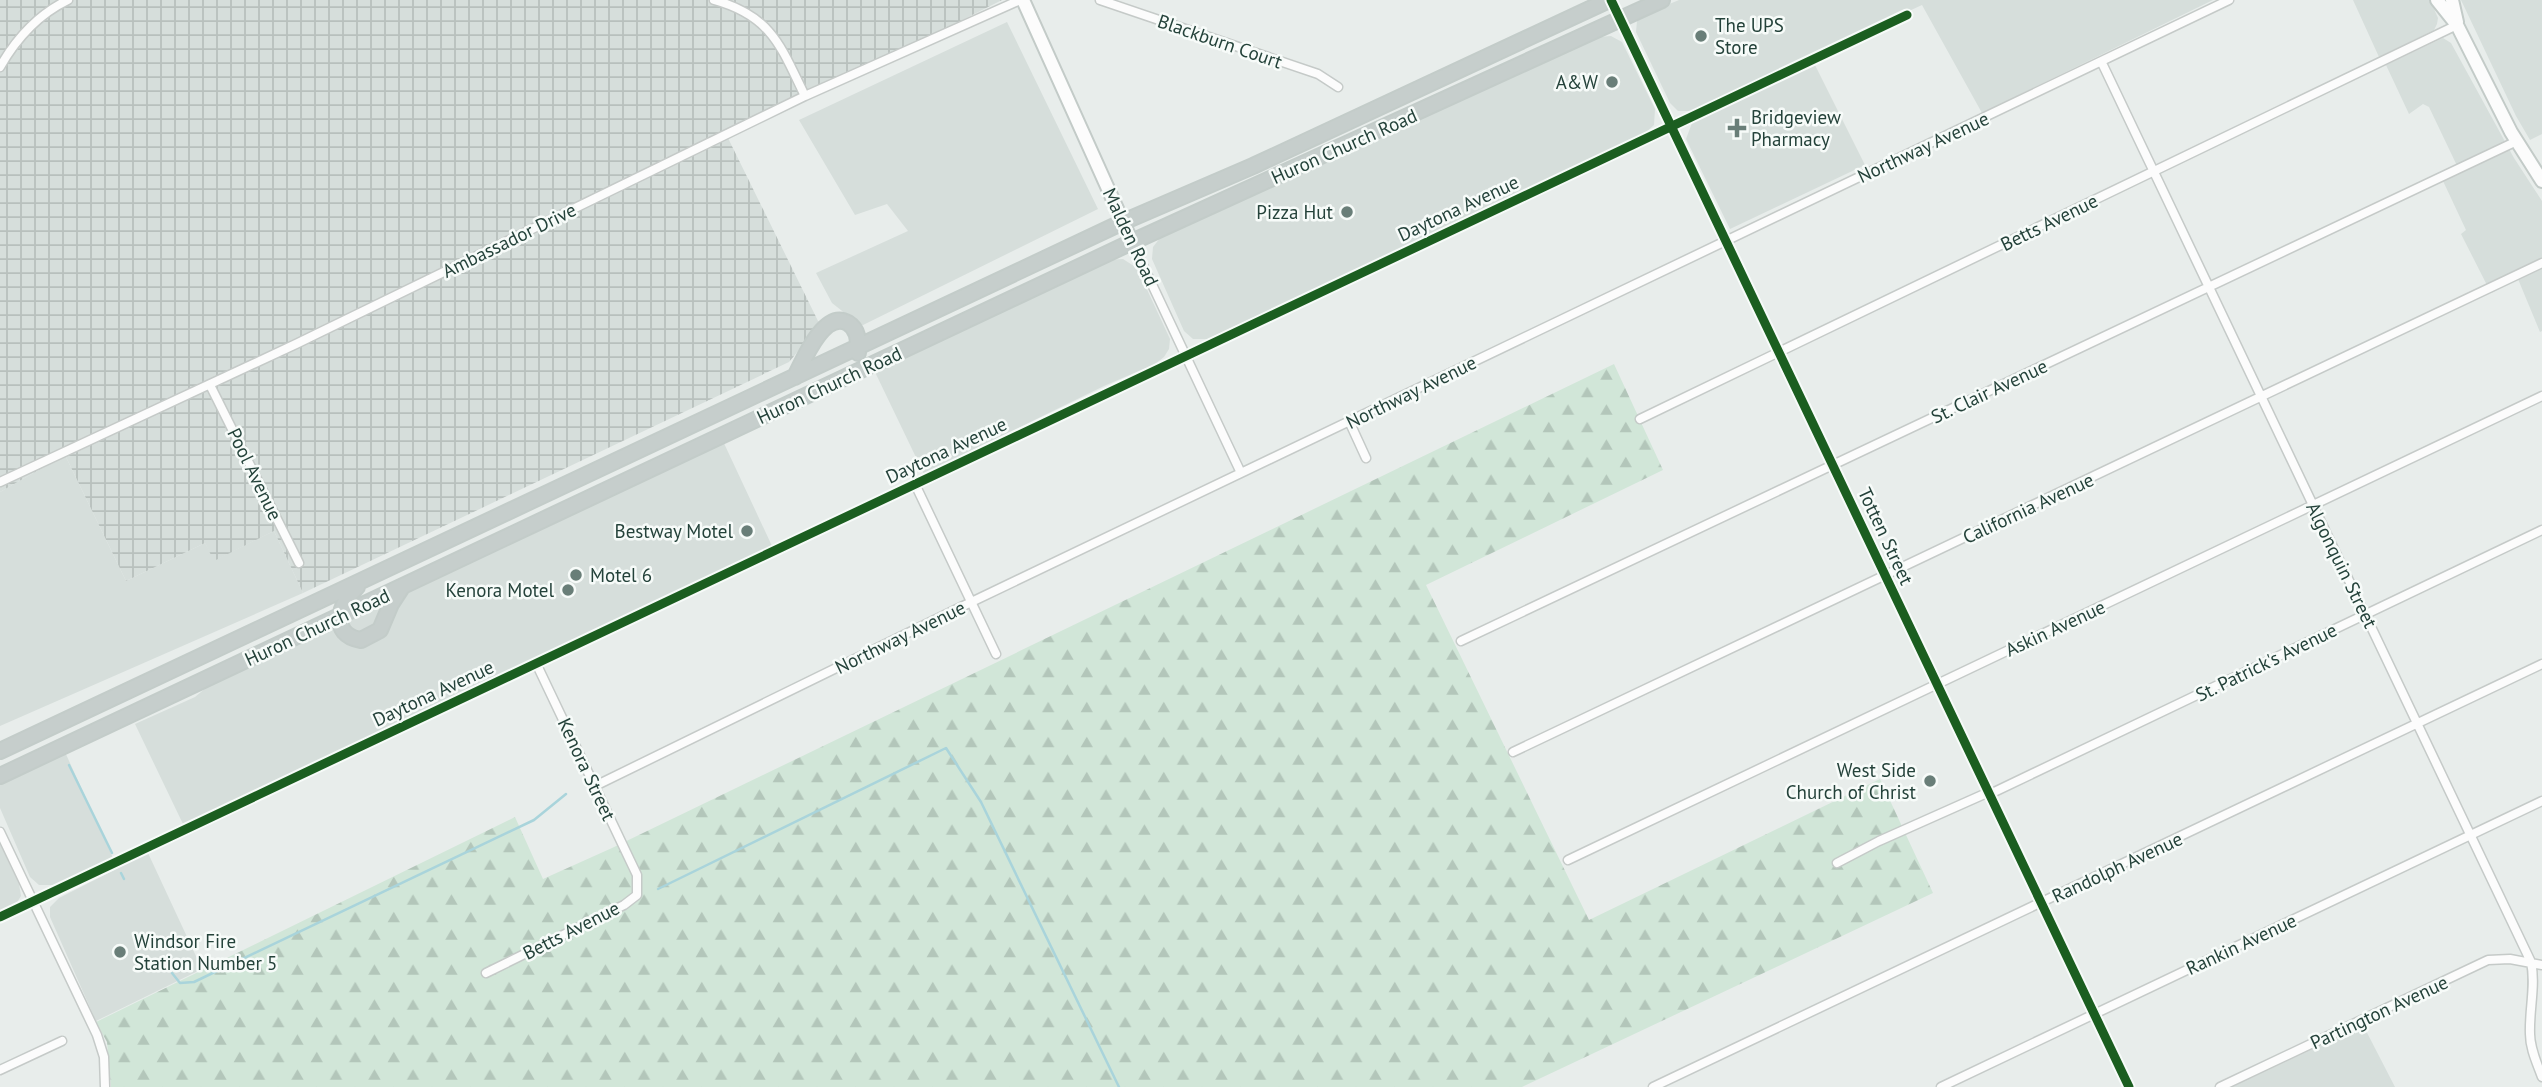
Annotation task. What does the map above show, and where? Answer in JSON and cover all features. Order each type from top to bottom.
[{"type":"highway","name":"Huron Church Road","points":[[2,749],[1123,222],[1252,166],[1610,0]]},
{"type":"highway","name":"Huron Church Road","points":[[0,776],[1132,242],[1662,0]]},
{"type":"highway","points":[[794,377],[821,331],[834,322],[844,321],[853,327],[858,335],[858,372]]},
{"type":"highway","points":[[369,577],[349,594],[340,616],[342,629],[349,637],[361,640],[380,630],[402,586]]},
{"type":"main road","name":"Malden Road","points":[[1022,0],[1132,242]]},
{"type":"main road","points":[[2437,0],[2457,25],[2516,141],[2542,181]]},
{"type":"main road","points":[[2452,0],[2457,25]]},
{"type":"street","points":[[0,67],[11,48],[33,25],[57,5],[68,0]]},
{"type":"street","points":[[714,0],[737,6],[766,27],[780,45],[805,96]]},
{"type":"street","name":"Ambassador Drive","points":[[0,482],[210,385],[805,96],[1022,0]]},
{"type":"street","name":"Blackburn Court","points":[[1100,0],[1318,74],[1338,87]]},
{"type":"street","name":"Totten Street","points":[[1610,0],[2129,1087]]},
{"type":"street","name":"Northway Avenue","points":[[595,786],[971,602],[2229,0]]},
{"type":"street","name":"Daytona Avenue","points":[[0,918],[1907,15]]},
{"type":"street","name":"Betts Avenue","points":[[1640,419],[2457,25]]},
{"type":"street","name":"Algonquin Street","points":[[2102,63],[2532,961],[2529,1036],[2542,1077]]},
{"type":"street","name":"St. Clair Avenue","points":[[1461,641],[2516,141]]},
{"type":"street","name":"Malden Road","points":[[1132,242],[1241,473]]},
{"type":"street","name":"California Avenue","points":[[1513,752],[2542,263]]},
{"type":"street","name":"Pool Avenue","points":[[210,385],[299,563]]},
{"type":"street","name":"Askin Avenue","points":[[1568,860],[2542,396]]},
{"type":"street","points":[[1349,421],[1366,457]]},
{"type":"street","points":[[915,484],[996,654]]},
{"type":"street","name":"St. Patrick's Avenue","points":[[1838,863],[1879,841],[1989,793],[2542,530]]},
{"type":"street","name":"Kenora Street","points":[[536,663],[637,875]]},
{"type":"street","name":"Randolph Avenue","points":[[1653,1087],[2542,664]]},
{"type":"street","name":"Rankin Avenue","points":[[1941,1087],[2542,801]]},
{"type":"street","points":[[0,832],[97,1035],[104,1057],[105,1087]]},
{"type":"street","name":"Betts Avenue","points":[[486,973],[624,905],[637,895],[637,875]]},
{"type":"street","name":"Partington Avenue","points":[[2220,1087],[2488,960],[2532,961],[2542,965]]},
{"type":"street","points":[[0,1070],[62,1041]]},
{"type":"shaded area","points":[[0,0],[1002,0],[728,138],[820,325],[789,362],[303,593],[274,531],[214,561],[205,543],[126,581],[65,455],[0,492]]},
{"type":"shaded area","points":[[1679,0],[2213,0],[1982,113],[1922,5],[1692,111],[1678,111],[1670,103],[1636,32],[1637,21],[1643,15]]},
{"type":"shaded area","points":[[2353,0],[2430,0],[2438,18],[2437,24],[2434,30],[2379,57]]},
{"type":"shaded area","points":[[2461,0],[2542,0],[2542,134],[2530,140]]},
{"type":"shaded area","points":[[1007,22],[1098,209],[861,326],[832,303],[816,273],[908,231],[887,204],[855,215],[799,120]]},
{"type":"shaded area","points":[[1611,36],[1622,42],[1655,109],[1654,125],[1644,134],[1207,339],[1193,339],[1184,331],[1152,259],[1153,247],[1160,238],[1599,37]]},
{"type":"shaded area","points":[[2443,38],[2451,43],[2514,158],[2542,201],[2540,332],[2518,279],[2491,293],[2461,234],[2466,230],[2443,181],[2460,172],[2429,107],[2423,104],[2409,114],[2386,65]]},
{"type":"shaded area","points":[[1814,63],[1865,165],[1730,229],[1686,139],[1692,123]]},
{"type":"shaded area","points":[[1123,259],[1137,268],[1170,339],[1169,349],[1164,357],[1155,364],[924,474],[874,370],[1107,260]]},
{"type":"shaded area","points":[[722,439],[772,546],[183,824],[135,724],[195,697],[213,682]]},
{"type":"shaded area","points":[[65,455],[126,581],[205,543],[215,560],[274,531],[303,593],[0,726],[0,492]]},
{"type":"shaded area","points":[[65,752],[113,858],[54,885],[39,885],[30,877],[0,808],[0,785]]},
{"type":"shaded area","points":[[0,844],[19,884],[21,896],[16,904],[0,911]]},
{"type":"shaded area","points":[[148,853],[202,969],[96,1021],[50,917],[50,907],[59,898]]},
{"type":"shaded area","points":[[2362,1023],[2395,1087],[2232,1087]]},
{"type":"green space","points":[[1614,364],[1663,470],[1426,585],[1589,920],[1880,779],[1933,893],[1522,1087],[111,1087],[107,1042],[96,1022],[515,817],[543,879]]},
{"type":"waterway","points":[[658,889],[946,748],[981,802],[1119,1087]]},
{"type":"waterway","points":[[69,765],[112,853]]},
{"type":"waterway","points":[[172,973],[180,983],[194,982],[534,820],[566,794]]},
{"type":"waterway","points":[[121,873],[124,879]]},
{"type":"cycle path","points":[[1611,0],[2129,1087]]},
{"type":"cycle path","points":[[0,917],[1907,15]]},
{"type":"place","name":"The UPS Store","points":[[1701,36]]},
{"type":"place","name":"A&W","points":[[1612,82]]},
{"type":"place","name":"Bridgeview Pharmacy","points":[[1737,128]]},
{"type":"place","name":"Pizza Hut","points":[[1347,212]]},
{"type":"place","name":"Bestway Motel","points":[[747,531]]},
{"type":"place","name":"Motel 6","points":[[576,575]]},
{"type":"place","name":"Kenora Motel","points":[[568,590]]},
{"type":"place","name":"West Side Church of Christ","points":[[1930,781]]},
{"type":"place","name":"Windsor Fire Station Number 5","points":[[120,952]]}]
